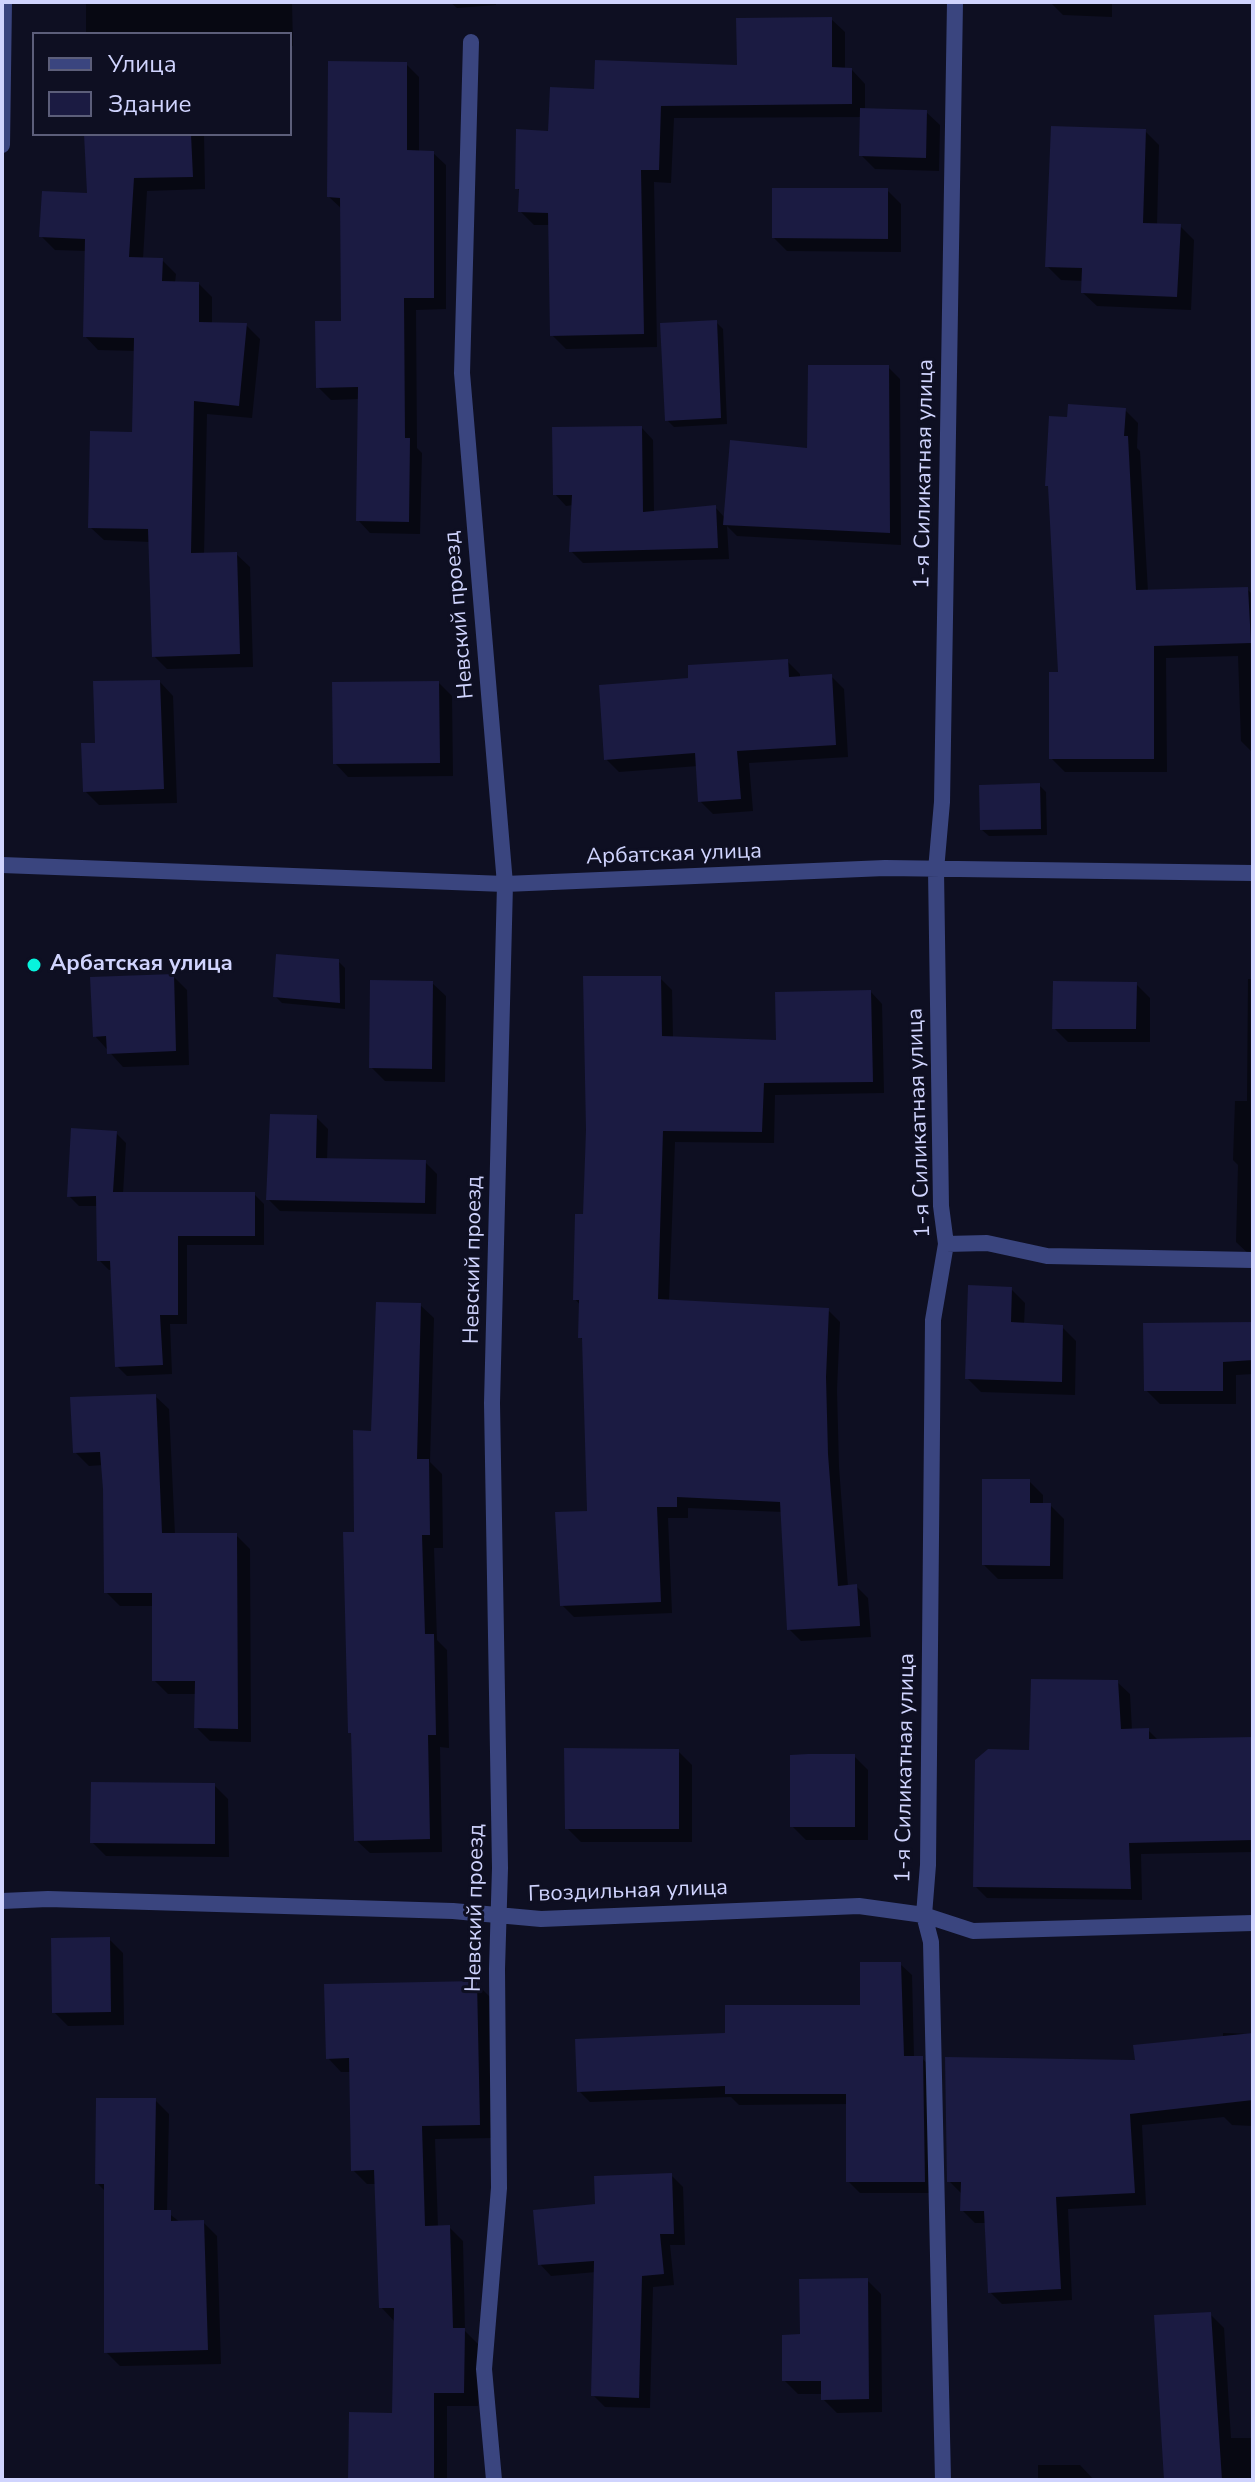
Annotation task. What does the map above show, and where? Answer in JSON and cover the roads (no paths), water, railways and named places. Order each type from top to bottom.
[{"type":"street","points":[[2,145],[4,2]]},
{"type":"street","name":"1-я Силикатная улица","points":[[943,2480],[931,1942],[924,1915],[928,1865],[933,1320],[946,1244],[941,1206],[936,870],[942,802],[955,2]]},
{"type":"street","name":"Невский проезд","points":[[471,42],[462,373],[505,884],[492,1403],[500,1915],[497,1969],[499,2188],[484,2369],[494,2480]]},
{"type":"street","name":"Арбатская улица","points":[[2,865],[505,884],[885,868],[1253,873]]},
{"type":"street","points":[[946,1244],[987,1243],[1047,1256],[1253,1260]]},
{"type":"street","name":"Гвоздильная улица","points":[[2,1901],[48,1899],[391,1909],[541,1919],[859,1906],[924,1915],[973,1931],[1253,1923]]},
{"type":"place","name":"Арбатская улица","points":[[34,965]]}]
